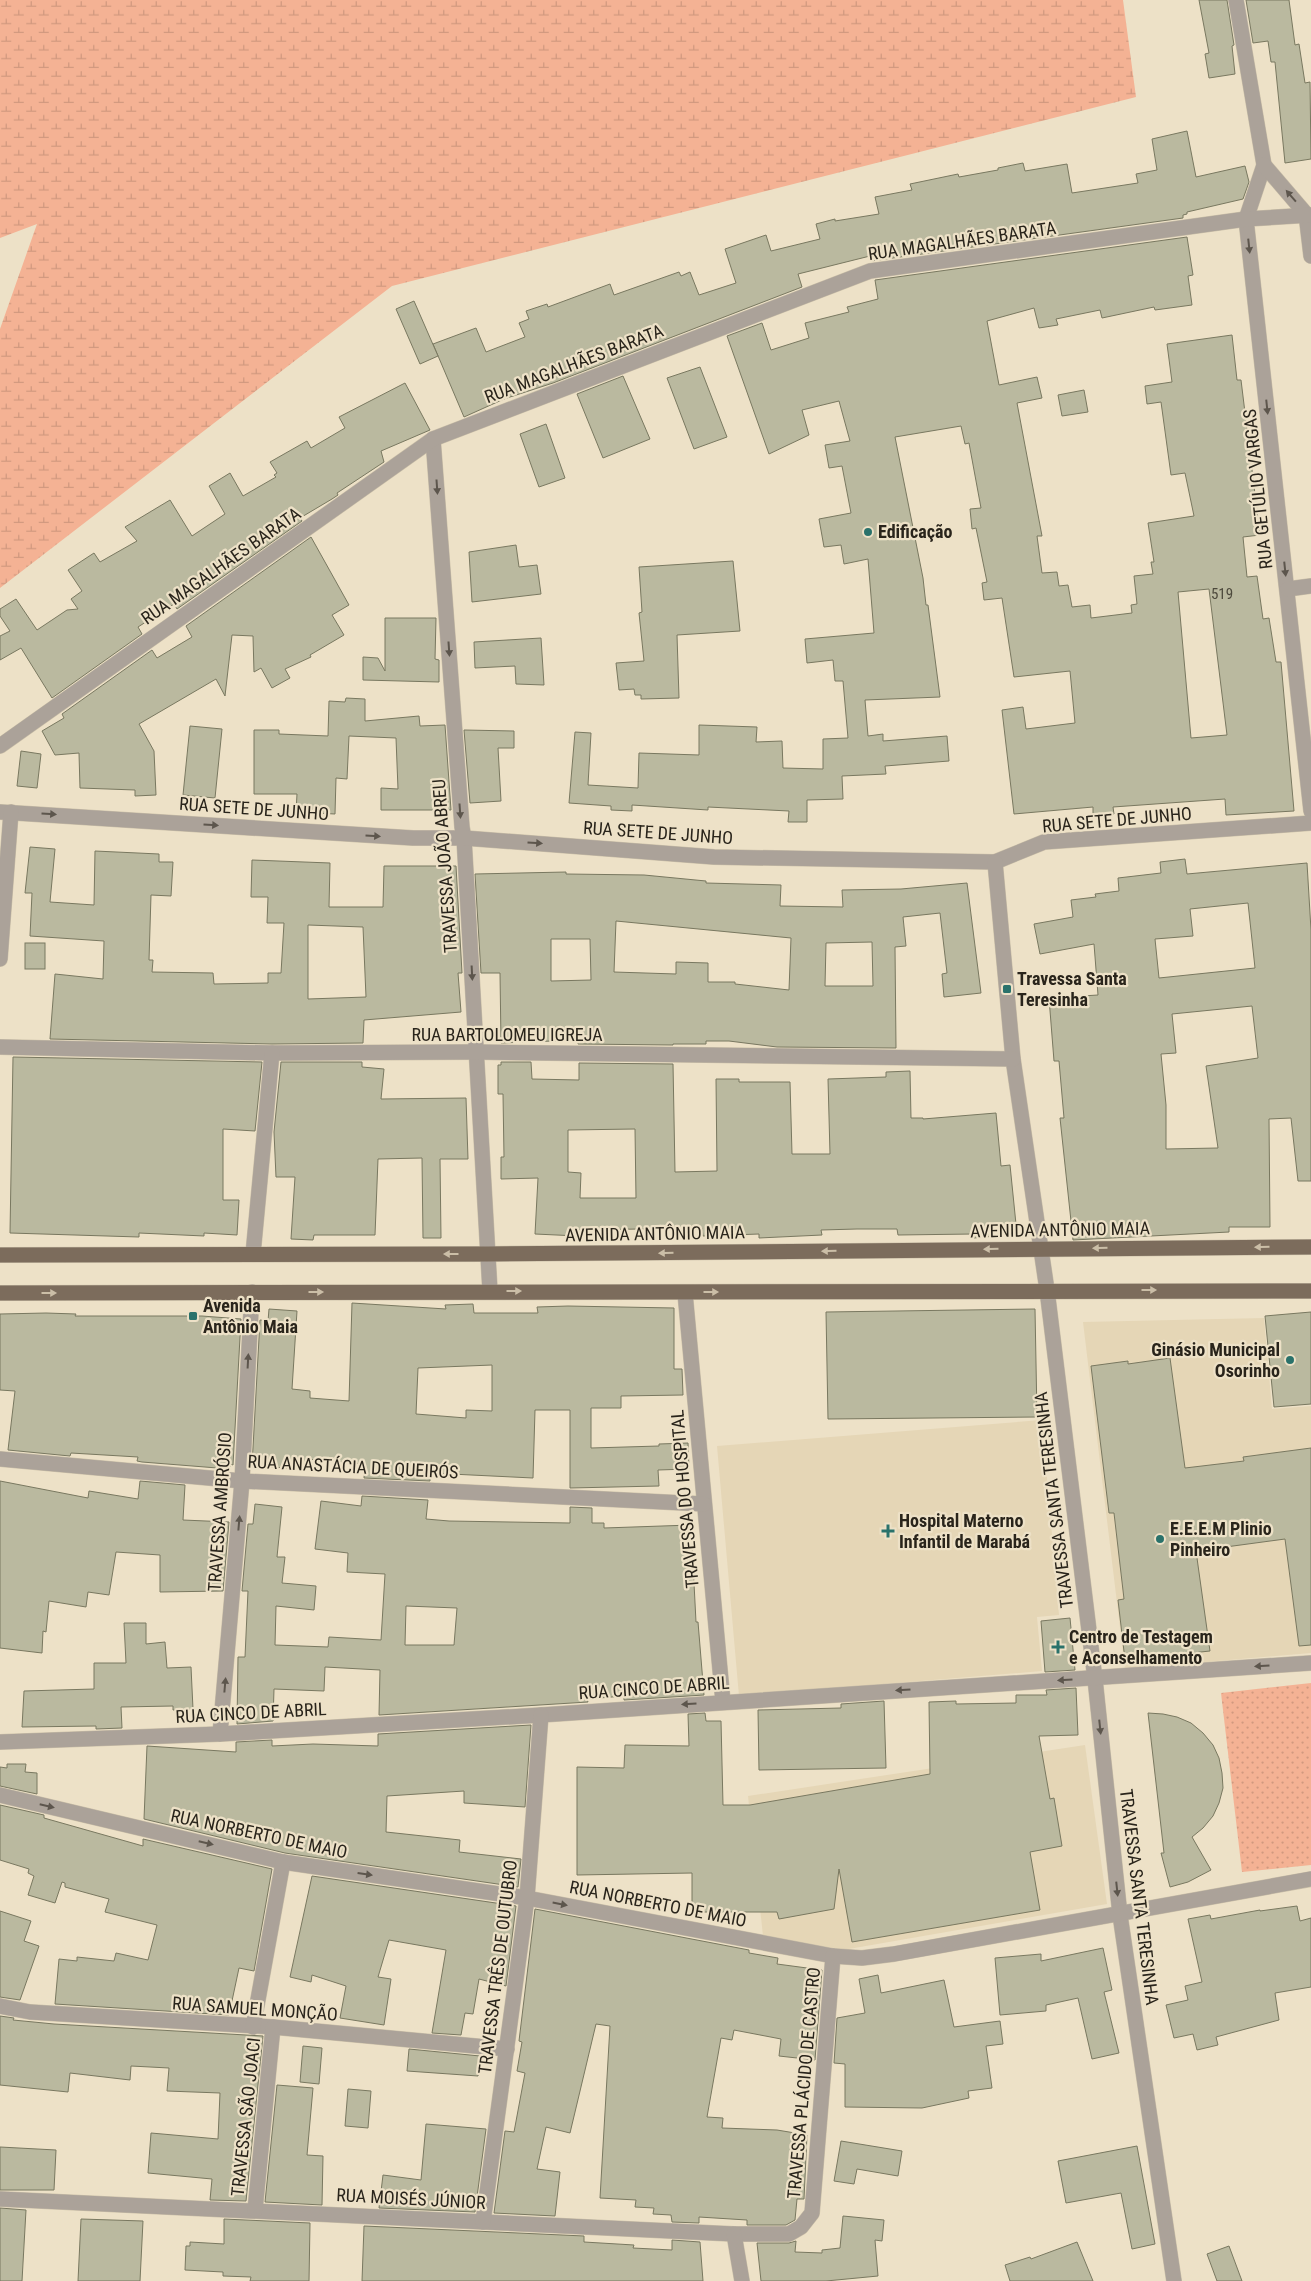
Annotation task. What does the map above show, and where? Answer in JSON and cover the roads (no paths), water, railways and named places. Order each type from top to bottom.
[{"type":"main road","name":"AVENIDA ANTÔNIO MAIA","points":[[0,1255],[488,1254],[1311,1247]]},
{"type":"main road","points":[[0,1293],[1311,1291]]},
{"type":"street","name":"RUA GETÚLIO VARGAS","points":[[1236,0],[1264,165],[1246,219],[1311,811]]},
{"type":"street","points":[[1264,165],[1308,214],[1311,256]]},
{"type":"street","name":"RUA MAGALHÃES BARATA","points":[[0,746],[433,438],[870,272],[1246,219],[1308,214]]},
{"type":"street","name":"TRAVESSA JOÃO ABREU","points":[[433,438],[464,838],[490,1291]]},
{"type":"street","points":[[1288,588],[1311,586]]},
{"type":"street","points":[[0,959],[6,812]]},
{"type":"street","name":"RUA SETE DE JUNHO","points":[[6,812],[413,838],[464,838],[714,857],[995,862],[1044,842],[1311,824]]},
{"type":"street","name":"TRAVESSA SANTA TERESINHA","points":[[995,862],[1013,1059],[1047,1290],[1095,1678],[1120,1915],[1174,2281]]},
{"type":"street","name":"RUA BARTOLOMEU IGREJA","points":[[0,1047],[272,1053],[476,1052],[1013,1059]]},
{"type":"street","points":[[253,1254],[272,1053]]},
{"type":"street","name":"TRAVESSA AMBRÓSIO","points":[[220,1734],[242,1481],[252,1292]]},
{"type":"street","name":"TRAVESSA DO HOSPITAL","points":[[685,1292],[723,1702]]},
{"type":"street","name":"RUA ANASTÁCIA DE QUEIRÓS","points":[[0,1459],[242,1481],[704,1504]]},
{"type":"street","name":"RUA CINCO DE ABRIL","points":[[0,1742],[220,1734],[541,1715],[1311,1662]]},
{"type":"street","name":"TRAVESSA TRÊS DE OUTUBRO","points":[[482,2222],[527,1898],[541,1715]]},
{"type":"street","name":"RUA NORBERTO DE MAIO","points":[[0,1795],[283,1862],[527,1898],[833,1956],[862,1958],[1120,1915],[1311,1879]]},
{"type":"street","points":[[253,2027],[283,1862]]},
{"type":"street","name":"TRAVESSA PLÁCIDO DE CASTRO","points":[[812,2213],[833,1956]]},
{"type":"street","name":"RUA SAMUEL MONÇÃO","points":[[0,2006],[30,2012],[273,2027],[507,2049]]},
{"type":"street","name":"TRAVESSA SÃO JOACI","points":[[255,2210],[273,2027]]},
{"type":"street","name":"RUA MOISÉS JÚNIOR","points":[[0,2199],[734,2234],[789,2234],[801,2227],[812,2213]]},
{"type":"street","points":[[734,2234],[742,2281]]},
{"type":"place","name":"Edificação","points":[[868,532]]},
{"type":"place","name":"Travessa Santa Teresinha","points":[[1007,989]]},
{"type":"place","name":"Avenida Antônio Maia","points":[[193,1316]]},
{"type":"place","name":"Ginásio Municipal Osorinho","points":[[1290,1360]]},
{"type":"place","name":"Hospital Materno Infantil de Marabá","points":[[888,1531]]},
{"type":"place","name":"E.E.E.M Plinio Pinheiro","points":[[1160,1539]]},
{"type":"place","name":"Centro de Testagem e Aconselhamento","points":[[1058,1647]]}]
